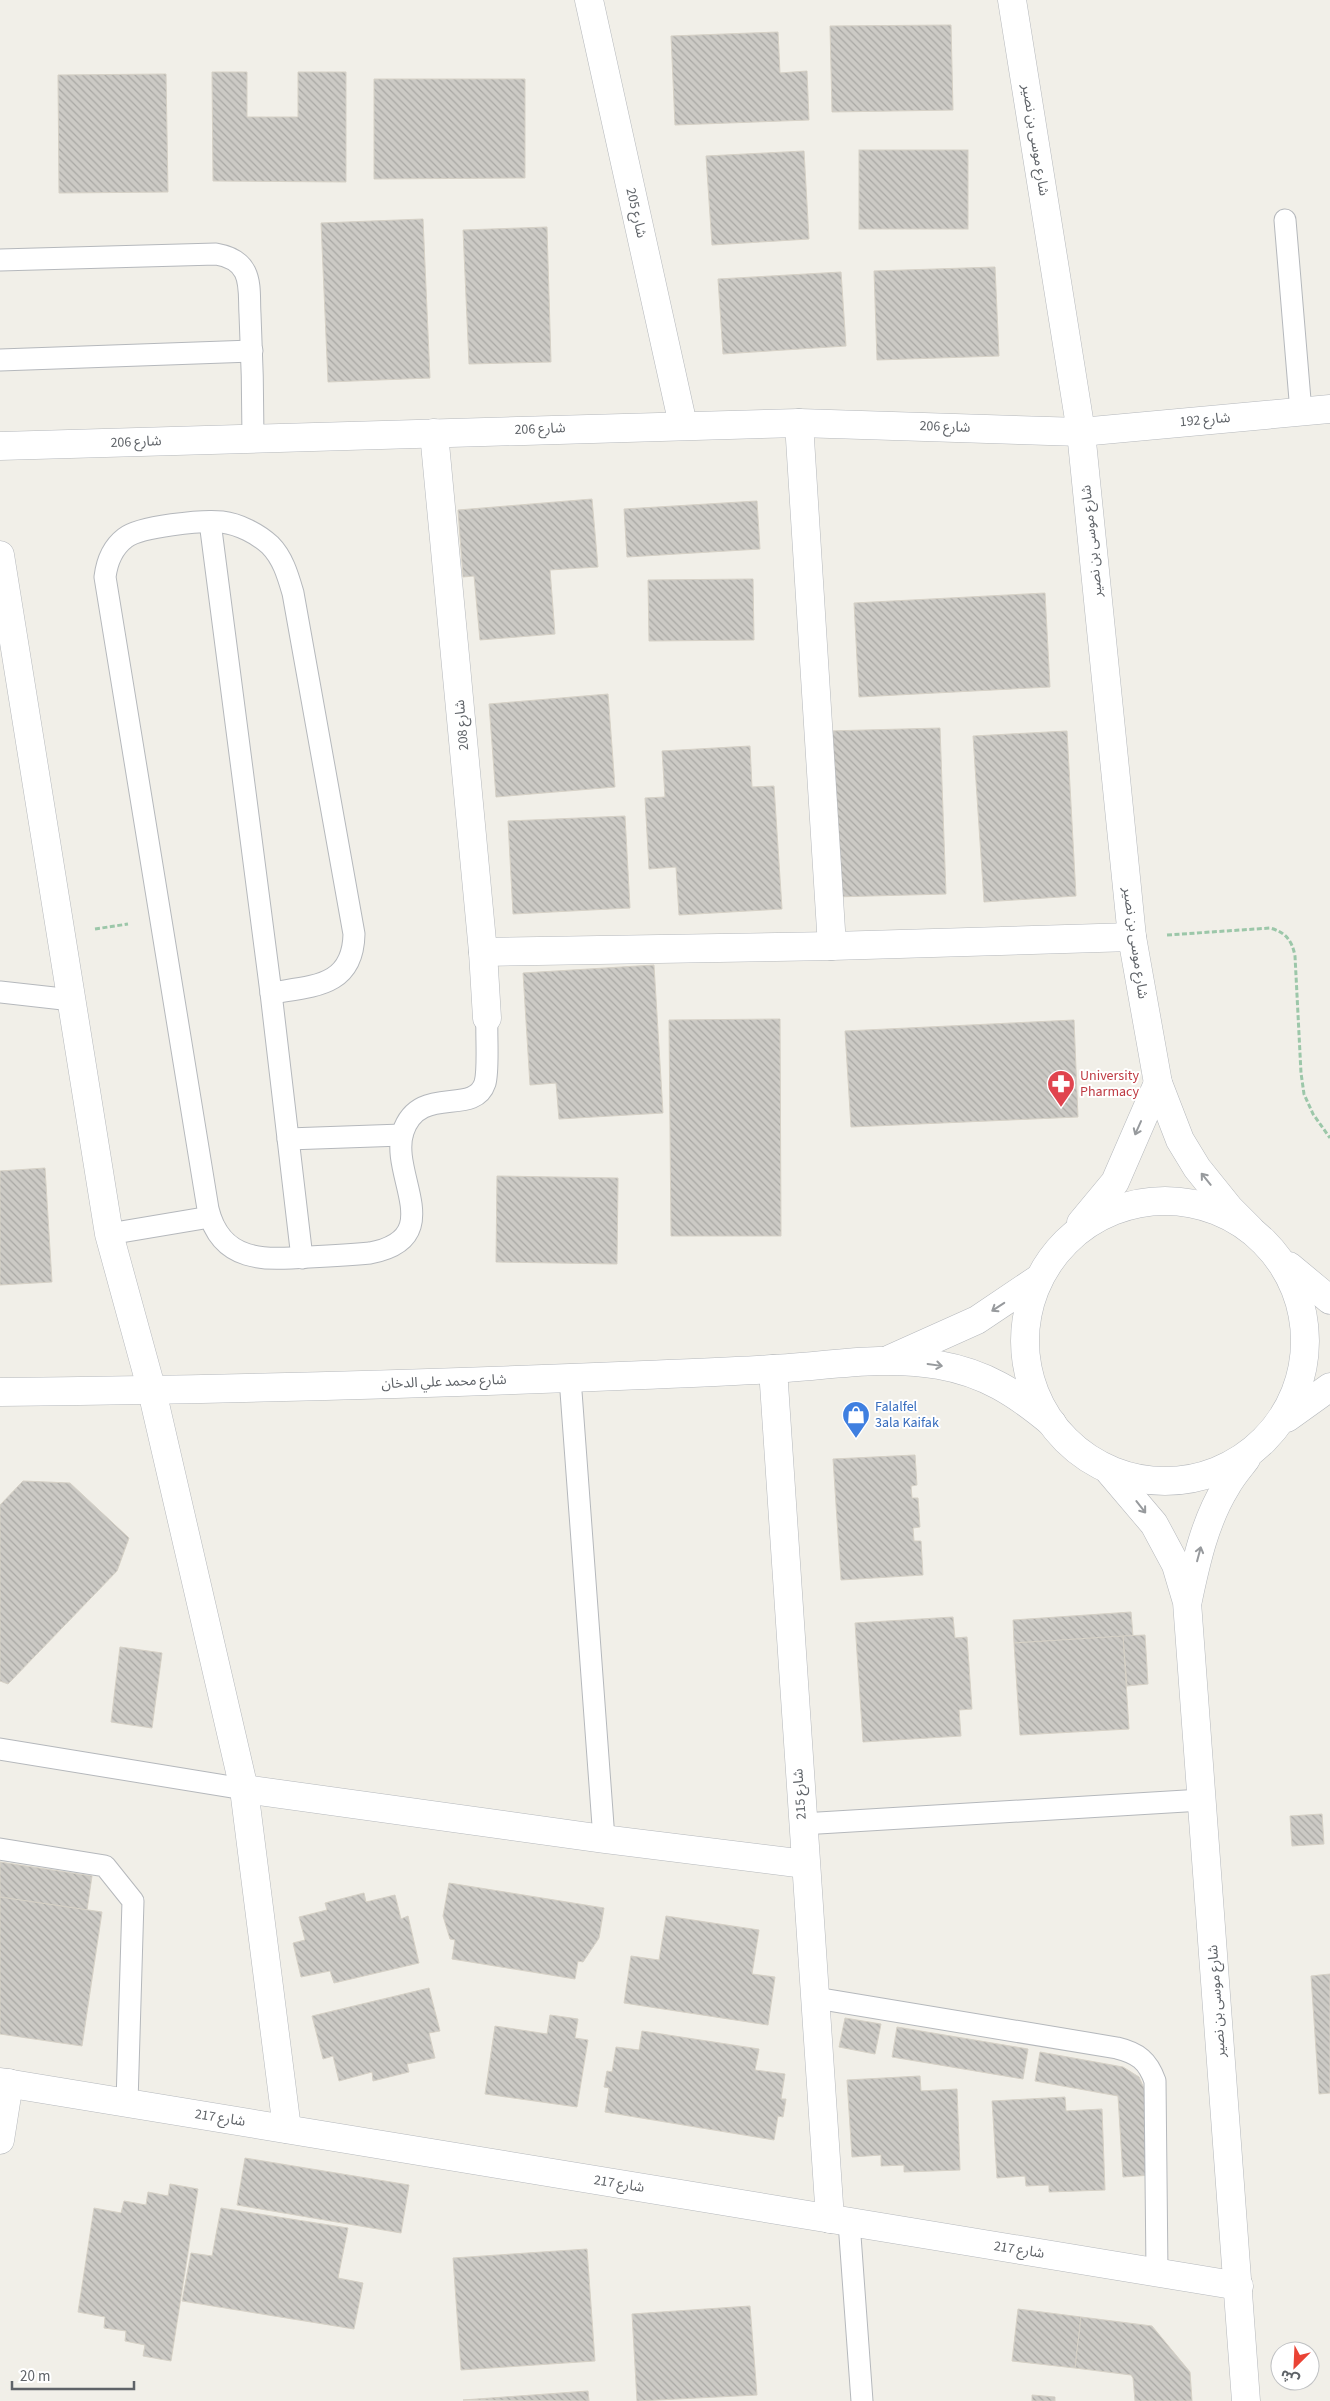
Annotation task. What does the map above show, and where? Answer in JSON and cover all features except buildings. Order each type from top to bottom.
[{"type":"street","name":"شارع 205","points":[[588,0],[683,425]]},
{"type":"street","name":"شارع موسى بن نصير","points":[[1012,0],[1081,432],[1132,937],[1158,1083],[1180,1140],[1197,1168],[1230,1210],[1279,1258]]},
{"type":"street","name":"شارع 192","points":[[1081,432],[1330,409]]},
{"type":"street","name":"شارع 206","points":[[0,446],[799,422],[1081,432]]},
{"type":"street","points":[[799,422],[832,946]]},
{"type":"street","name":"شارع 208","points":[[434,433],[483,952],[487,1018]]},
{"type":"street","points":[[0,555],[110,1234],[152,1391],[244,1789],[287,2130]]},
{"type":"street","points":[[483,952],[832,946],[1132,937]]},
{"type":"street","points":[[1158,1083],[1115,1182],[1062,1245],[1038,1279],[1025,1321],[1026,1364],[1040,1405],[1068,1444],[1108,1471],[1156,1482],[1204,1478],[1247,1457],[1282,1422],[1330,1386]]},
{"type":"street","points":[[1062,1245],[1094,1219],[1132,1204],[1174,1201],[1214,1210],[1250,1229]]},
{"type":"street","points":[[1279,1258],[1330,1300]]},
{"type":"street","points":[[1279,1258],[1299,1297],[1306,1340],[1300,1383],[1282,1422]]},
{"type":"street","name":"شارع محمد علي الدخان","points":[[887,1360],[978,1320],[1038,1279]]},
{"type":"street","name":"شارع محمد علي الدخان","points":[[0,1392],[152,1391],[570,1378],[773,1369],[887,1360],[939,1365],[976,1374],[1002,1385],[1021,1397],[1052,1422]]},
{"type":"street","name":"شارع 215","points":[[773,1369],[805,1864],[816,1998],[840,2221]]},
{"type":"street","name":"شارع موسى بن نصير","points":[[1188,1602],[1202,1542],[1212,1513],[1225,1487],[1247,1457]]},
{"type":"street","name":"شارع موسى بن نصير","points":[[1108,1471],[1154,1524],[1176,1565],[1188,1602],[1246,2401]]},
{"type":"street","points":[[244,1789],[604,1839],[805,1864]]},
{"type":"street","points":[[0,2140],[4,2082]]},
{"type":"street","name":"شارع 217","points":[[4,2082],[1239,2286]]},
{"type":"lane","points":[[1285,220],[1301,412]]},
{"type":"lane","points":[[0,260],[228,256],[237,261],[244,271],[248,282],[252,351],[253,438]]},
{"type":"lane","points":[[0,360],[252,351]]},
{"type":"lane","points":[[210,522],[271,993],[302,1258]]},
{"type":"lane","points":[[271,993],[320,984],[331,980],[348,963],[354,949],[354,934],[293,593],[285,567],[270,546],[249,530],[223,522],[141,530],[127,536],[115,547],[107,561],[105,577],[210,1217],[218,1233],[231,1247],[247,1256],[265,1260],[370,1253],[386,1250],[399,1242],[408,1230],[412,1216],[400,1147],[402,1135],[413,1114],[423,1107],[434,1102],[471,1099],[480,1093],[485,1082],[487,1018]]},
{"type":"lane","points":[[0,992],[72,1000]]},
{"type":"lane","points":[[288,1139],[402,1135]]},
{"type":"lane","points":[[110,1234],[210,1217]]},
{"type":"lane","points":[[570,1378],[604,1839]]},
{"type":"lane","points":[[0,1749],[244,1789]]},
{"type":"lane","points":[[802,1824],[1202,1800]]},
{"type":"lane","points":[[0,1849],[105,1866],[133,1901],[127,2103]]},
{"type":"lane","points":[[816,1998],[1117,2048],[1132,2052],[1141,2057],[1150,2066],[1156,2081],[1157,2272]]},
{"type":"lane","points":[[840,2221],[862,2401]]},
{"type":"path","points":[[61,933],[161,920]]},
{"type":"path","points":[[1132,937],[1270,928],[1280,930],[1288,937],[1293,946],[1295,956],[1301,1072],[1304,1094],[1313,1114],[1330,1138]]},
{"type":"place","name":"University Pharmacy","points":[[1061,1108]]},
{"type":"place","name":"Falalfel 3ala Kaifak","points":[[856,1439]]}]
